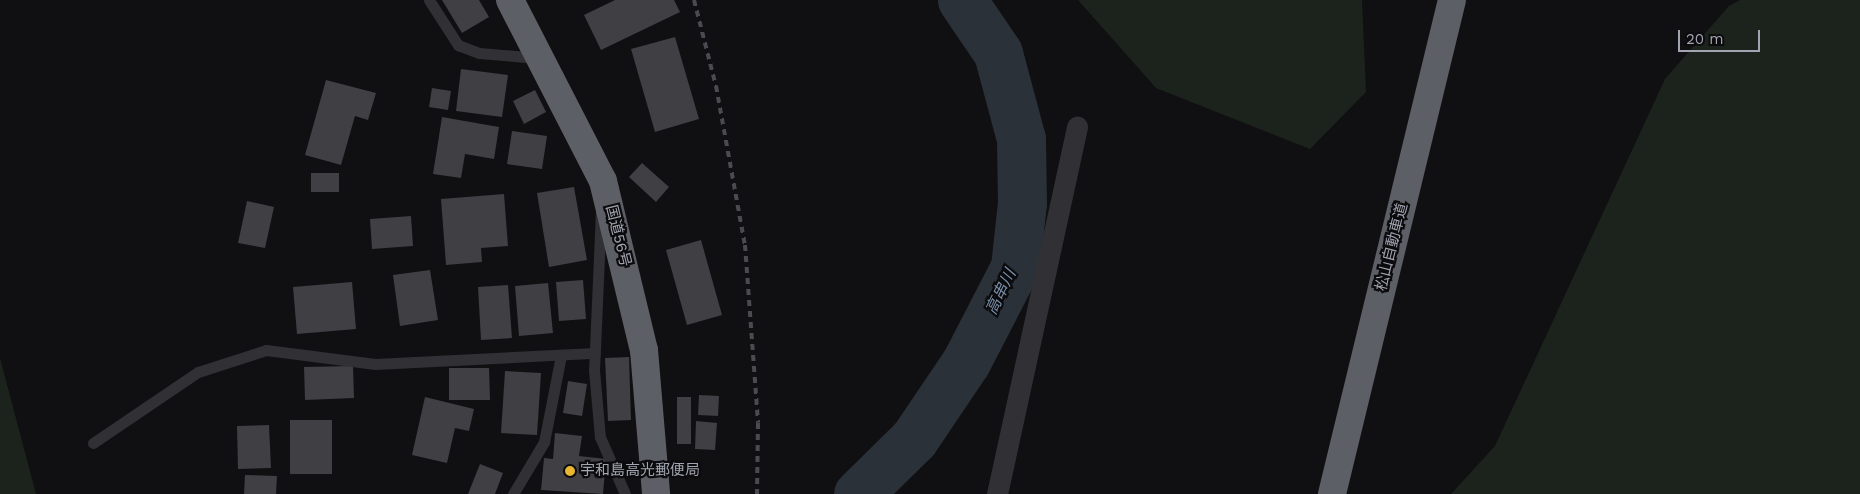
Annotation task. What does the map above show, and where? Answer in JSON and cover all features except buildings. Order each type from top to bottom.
[{"type":"highway","name":"国道56号","points":[[510,0],[543,58],[603,180],[644,350],[656,494]]},
{"type":"highway","name":"松山自動車道","points":[[1332,494],[1452,0]]},
{"type":"street","points":[[997,494],[1077,127]]},
{"type":"lane","points":[[429,0],[458,44],[480,53],[543,58]]},
{"type":"lane","points":[[603,180],[595,353],[600,437],[625,494]]},
{"type":"lane","points":[[93,443],[198,372],[266,350],[375,364],[595,353]]},
{"type":"lane","points":[[513,494],[544,442],[561,354]]},
{"type":"shaded area","points":[[1078,0],[1362,0],[1366,92],[1310,149],[1156,88]]},
{"type":"shaded area","points":[[1740,0],[1860,0],[1860,494],[1451,494],[1495,446],[1665,79],[1729,6]]},
{"type":"shaded area","points":[[0,358],[36,494],[0,494]]},
{"type":"waterway","name":"高串川","points":[[858,494],[914,439],[966,362],[1015,267],[1022,203],[1021,139],[998,53],[962,0]]},
{"type":"railway","points":[[694,0],[716,86],[745,245],[758,423],[757,494]]},
{"type":"place","name":"宇和島高光郵便局","points":[[570,471]]}]
